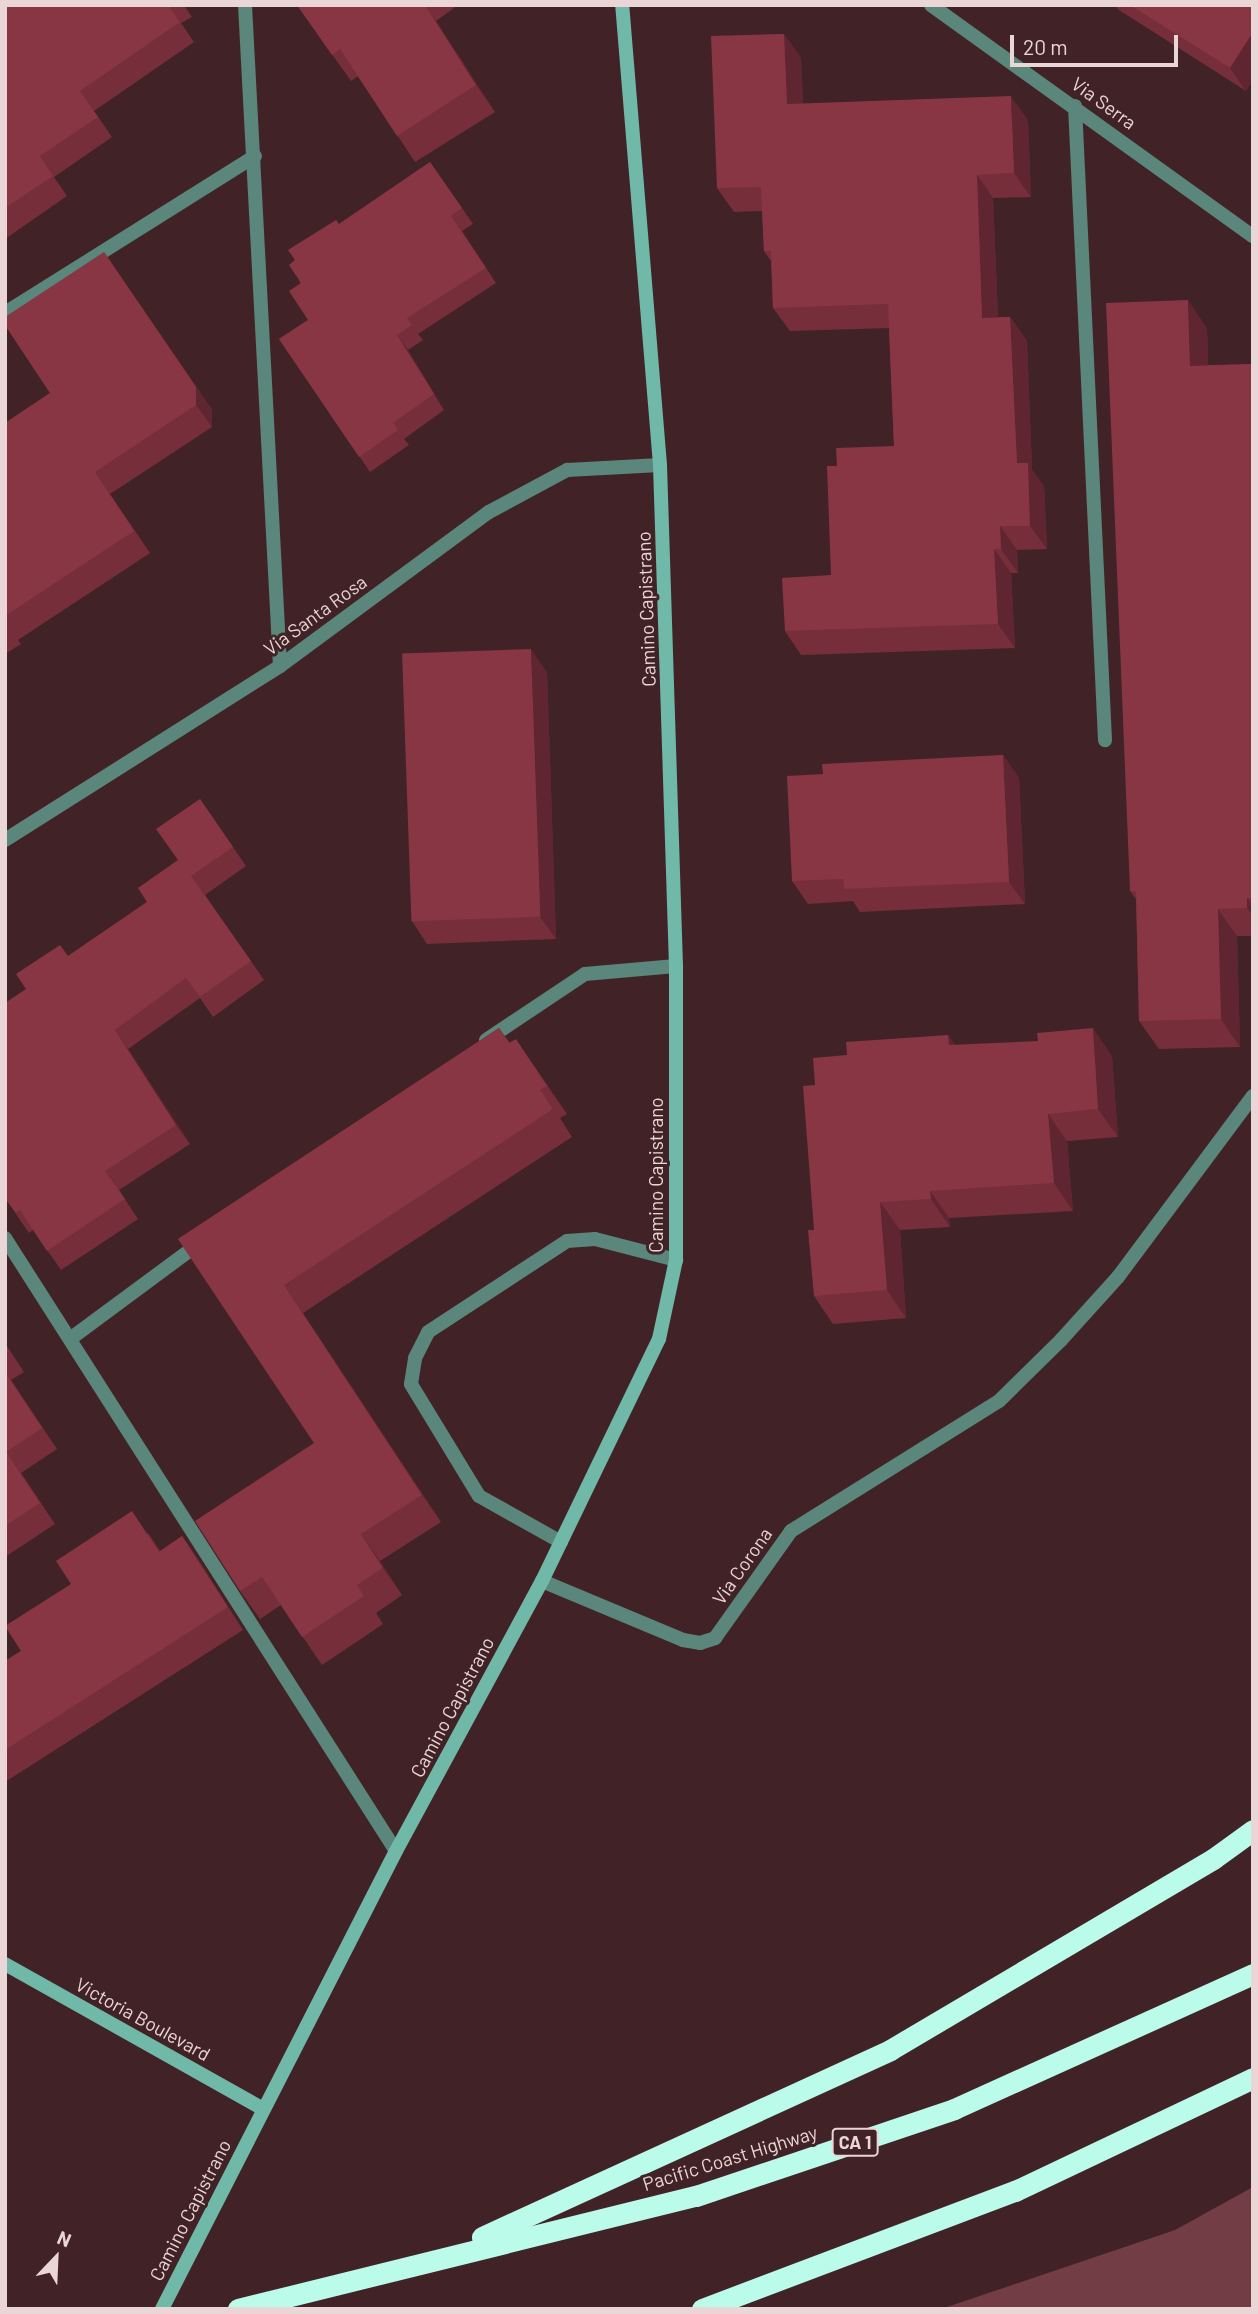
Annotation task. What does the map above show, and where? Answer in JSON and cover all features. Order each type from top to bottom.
[{"type":"highway","points":[[439,2257],[890,2050],[1213,1859],[1253,1830]]},
{"type":"highway","name":"Pacific Coast Highway","points":[[239,2309],[439,2257],[696,2196],[954,2109],[1253,1974]]},
{"type":"highway","points":[[702,2309],[1015,2191],[1253,2078]]},
{"type":"main road","name":"Camino Capistrano","points":[[162,2309],[262,2108],[396,1851],[542,1581],[659,1339],[676,1260],[676,966],[660,465],[622,5]]},
{"type":"main road","name":"Victoria Boulevard","points":[[5,1965],[262,2108]]},
{"type":"street","points":[[246,5],[256,156],[280,666]]},
{"type":"street","name":"Via Serra","points":[[931,5],[1253,236]]},
{"type":"street","points":[[1075,106],[1105,740]]},
{"type":"street","points":[[5,313],[256,156]]},
{"type":"street","name":"Via Santa Rosa","points":[[5,840],[280,666],[489,512],[567,470],[660,465]]},
{"type":"street","points":[[470,1050],[585,974],[676,966]]},
{"type":"street","name":"Via Corona","points":[[542,1581],[683,1640],[700,1643],[715,1638],[791,1531],[999,1401],[1118,1277],[1253,1096]]},
{"type":"street","points":[[70,1339],[213,1233]]},
{"type":"street","points":[[5,1238],[396,1851]]},
{"type":"street","points":[[561,1542],[480,1496],[411,1384],[415,1358],[428,1332],[567,1241],[595,1239],[676,1260]]},
{"type":"shaded area","points":[[1253,2187],[1253,2309],[941,2309],[1175,2230]]},
{"type":"building","points":[[5,5],[168,5],[180,22],[80,91],[98,117],[40,156],[53,176],[5,208]]},
{"type":"building","points":[[297,5],[425,5],[476,85],[397,136],[340,49],[332,55]]},
{"type":"building","points":[[1130,5],[1253,5],[1253,32],[1230,68]]},
{"type":"building","points":[[784,34],[787,104],[1011,96],[1014,173],[977,175],[982,318],[1010,317],[1017,463],[1028,463],[1030,526],[1000,526],[1001,549],[994,549],[998,624],[785,631],[782,578],[831,575],[827,466],[837,466],[836,448],[894,446],[888,304],[773,308],[771,251],[764,251],[761,187],[717,188],[711,36]]},
{"type":"building","points":[[430,162],[462,208],[451,216],[486,268],[407,318],[412,325],[397,335],[434,394],[393,423],[398,430],[359,457],[279,339],[308,320],[289,291],[301,283],[289,265],[295,260],[288,250],[336,220],[339,224]]},
{"type":"building","points":[[104,252],[196,387],[196,405],[95,472],[134,531],[5,616],[5,423],[50,393],[5,325],[5,317]]},
{"type":"building","points":[[1188,300],[1190,366],[1253,364],[1253,898],[1247,898],[1247,908],[1218,909],[1221,1019],[1139,1021],[1136,891],[1130,891],[1106,303]]},
{"type":"building","points":[[531,649],[540,917],[411,921],[402,654]]},
{"type":"building","points":[[1003,755],[1009,882],[844,889],[843,879],[792,881],[787,776],[823,774],[822,764]]},
{"type":"building","points":[[200,799],[233,847],[191,876],[251,961],[200,997],[186,978],[115,1030],[176,1125],[105,1171],[125,1199],[47,1251],[20,1210],[16,1213],[5,1198],[5,1003],[26,989],[16,974],[60,945],[68,956],[147,902],[138,888],[178,860],[156,829]]},
{"type":"building","points":[[499,1028],[509,1043],[516,1039],[547,1086],[540,1090],[553,1109],[284,1285],[422,1495],[361,1534],[383,1568],[357,1585],[364,1596],[302,1637],[262,1577],[240,1591],[195,1521],[314,1443],[178,1239]]},
{"type":"building","points":[[1093,1028],[1098,1109],[1048,1114],[1054,1183],[930,1191],[931,1199],[880,1202],[887,1290],[814,1296],[808,1230],[814,1230],[803,1086],[815,1085],[813,1058],[847,1055],[846,1042],[948,1035],[949,1045],[1038,1041],[1037,1033]]},
{"type":"building","points":[[5,1372],[42,1428],[6,1452],[40,1503],[5,1526]]},
{"type":"building","points":[[132,1511],[159,1552],[182,1536],[228,1607],[5,1750],[5,1661],[21,1651],[5,1626],[71,1584],[56,1561]]}]
